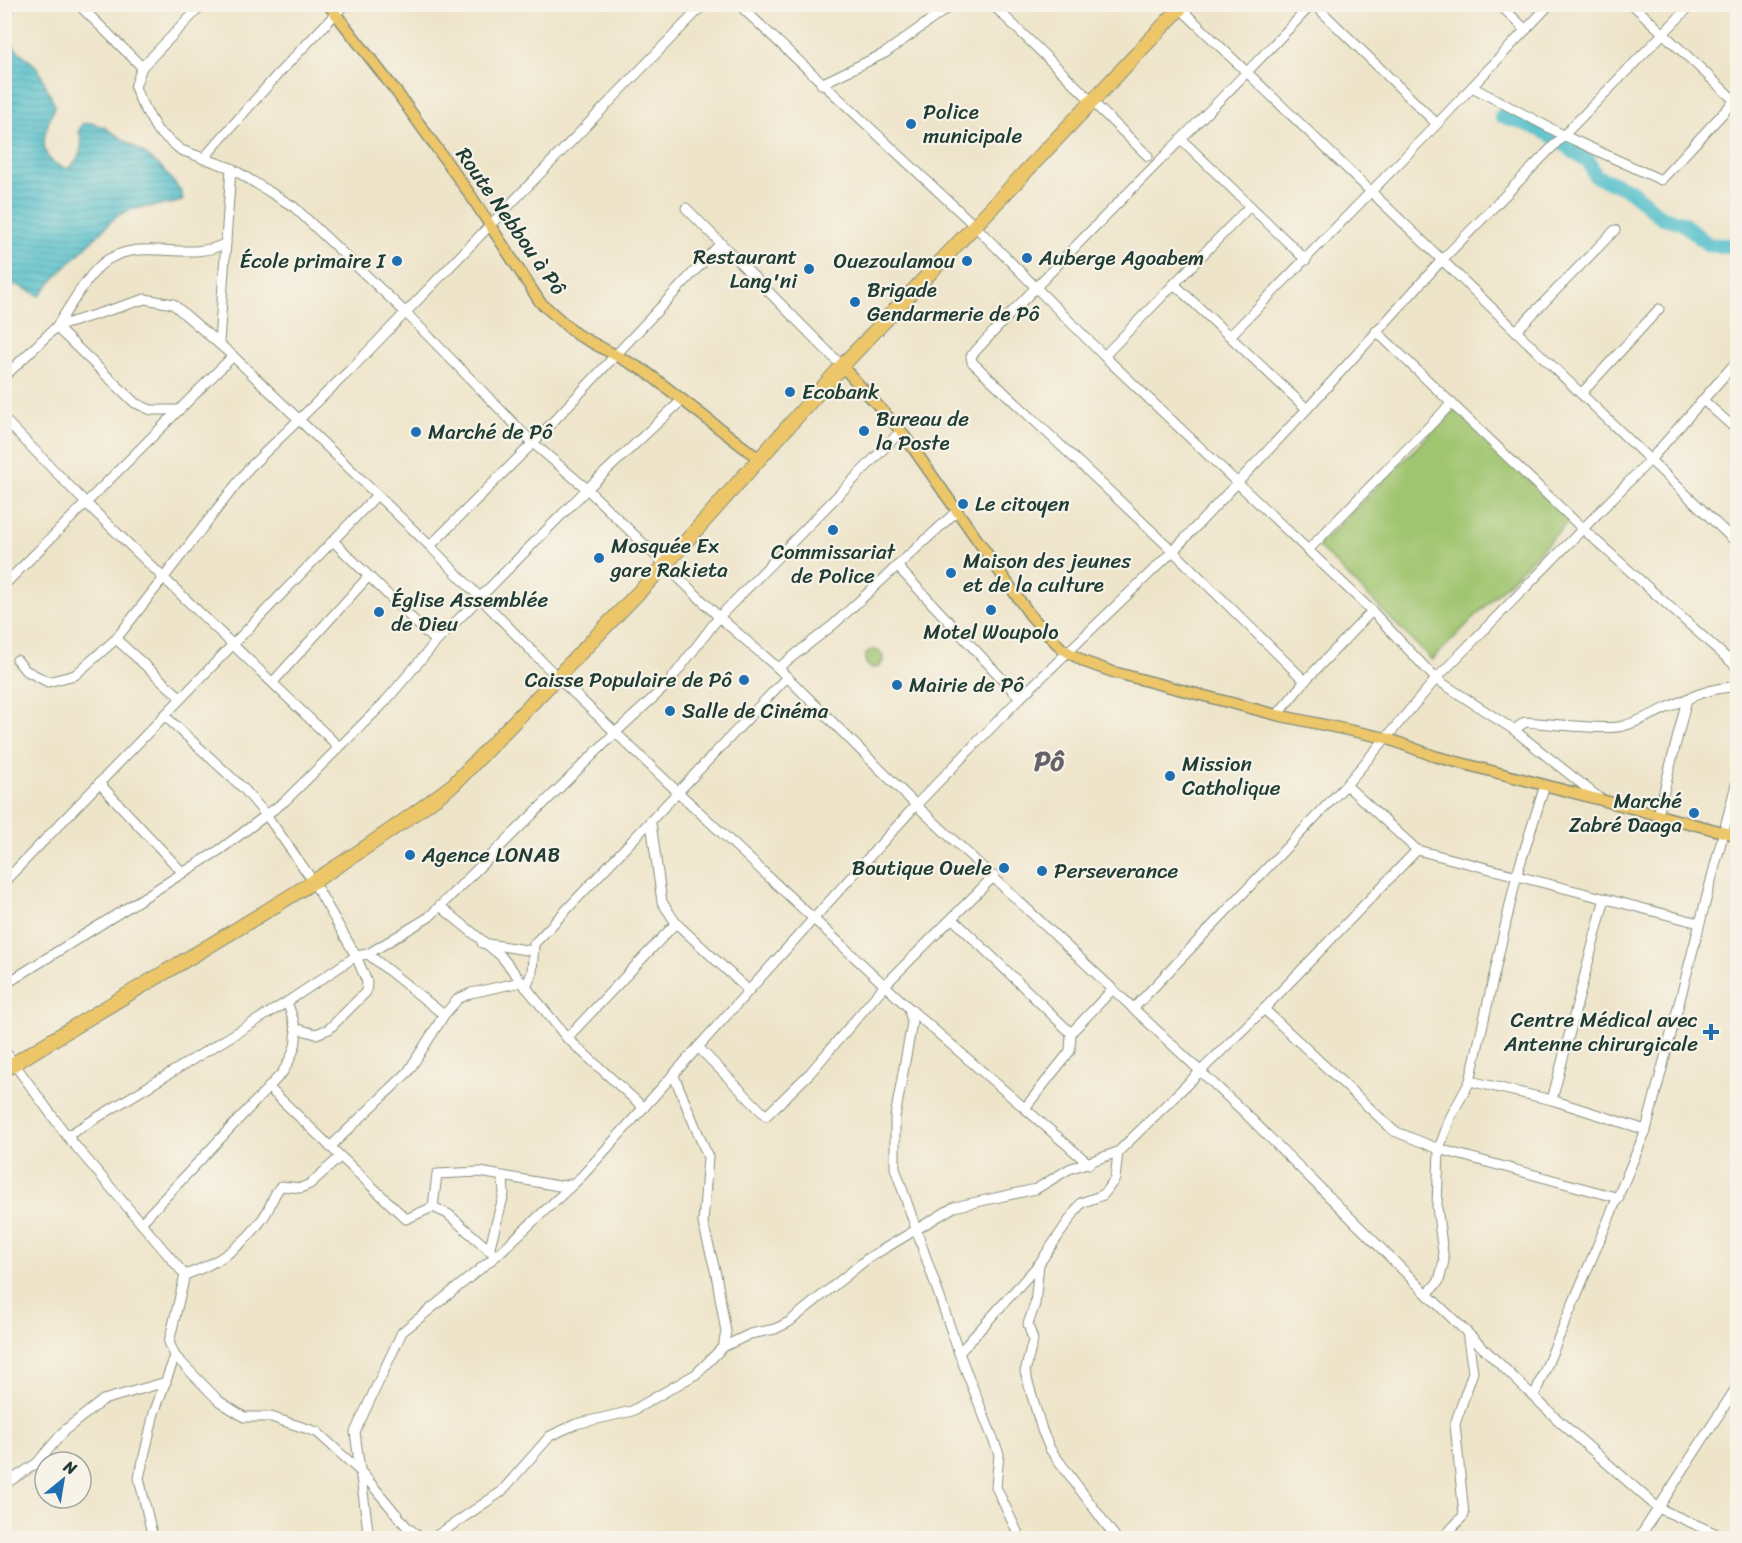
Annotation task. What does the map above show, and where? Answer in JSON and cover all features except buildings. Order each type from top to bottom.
[{"type":"highway","points":[[9,1067],[314,881],[416,813],[454,784],[665,565],[842,366],[1180,6]]},
{"type":"main road","name":"Route Nebbou à Pô","points":[[328,4],[398,94],[540,302],[556,319],[576,334],[645,371],[759,459]]},
{"type":"main road","points":[[842,366],[901,431],[1030,615],[1046,635],[1068,652],[1113,672],[1277,715],[1386,738],[1434,756],[1598,797],[1737,836]]},
{"type":"street","points":[[78,4],[142,67]]},
{"type":"street","points":[[203,4],[142,67],[135,87],[156,130],[181,150],[231,168],[294,207],[405,312],[533,443],[587,489],[719,617],[778,668],[916,805],[1244,1112],[1427,1294],[1626,1482],[1658,1508],[1726,1539]]},
{"type":"street","points":[[203,159],[278,74],[345,4]]},
{"type":"street","points":[[17,660],[25,670],[48,682],[75,675],[116,639],[249,468],[300,420],[704,4]]},
{"type":"street","points":[[738,4],[974,225],[1104,356],[1372,611],[1436,679],[1514,730],[1598,797]]},
{"type":"street","points":[[821,84],[885,53],[953,4]]},
{"type":"street","points":[[992,4],[1149,156],[1148,172]]},
{"type":"street","points":[[1305,681],[1173,551],[972,362],[971,356],[1036,285],[1249,72],[1313,4],[1437,124]]},
{"type":"street","points":[[1499,4],[1526,30]]},
{"type":"street","points":[[1231,335],[1306,260],[1550,4]]},
{"type":"street","points":[[1472,87],[1561,140],[1661,180],[1736,98],[1632,4]]},
{"type":"street","points":[[369,1539],[363,1474],[355,1432],[402,1332],[573,1184],[674,1076],[747,989],[916,805],[1020,698],[1173,551],[1238,484],[1441,261],[1692,4]]},
{"type":"street","points":[[1180,6],[1373,190],[1441,261],[1736,540]]},
{"type":"street","points":[[1181,139],[1306,260]]},
{"type":"street","points":[[1149,156],[1153,154],[1163,156]]},
{"type":"street","points":[[219,343],[231,168]]},
{"type":"street","points":[[1104,356],[1250,206]]},
{"type":"street","points":[[686,208],[842,366]]},
{"type":"street","points":[[1516,331],[1615,230]]},
{"type":"street","points":[[4,377],[56,327],[102,264],[126,250],[188,250],[216,248],[226,243]]},
{"type":"street","points":[[430,546],[533,443],[721,243]]},
{"type":"street","points":[[1174,285],[1231,335],[1307,410]]},
{"type":"street","points":[[56,327],[145,299],[173,304],[219,343],[300,420],[482,597],[557,677],[679,794],[909,1008],[1089,1164]]},
{"type":"street","points":[[1581,394],[1659,309]]},
{"type":"street","points":[[56,327],[135,403],[151,410],[179,410]]},
{"type":"street","points":[[1376,331],[1583,529],[1737,668]]},
{"type":"street","points":[[4,585],[233,356]]},
{"type":"street","points":[[1132,1009],[1346,785],[1436,679],[1650,460],[1704,401],[1737,360]]},
{"type":"street","points":[[4,985],[183,873],[267,816],[384,703],[436,642],[587,489],[681,401]]},
{"type":"street","points":[[1704,401],[1737,431]]},
{"type":"street","points":[[1308,550],[1452,403]]},
{"type":"street","points":[[4,419],[86,503],[339,747]]},
{"type":"street","points":[[67,1136],[287,1002],[356,956],[368,954],[429,917],[615,733],[666,686],[719,617],[901,431]]},
{"type":"street","points":[[4,882],[377,495]]},
{"type":"street","points":[[778,668],[833,625],[957,511]]},
{"type":"street","points":[[333,541],[436,642]]},
{"type":"street","points":[[897,566],[1020,698]]},
{"type":"street","points":[[273,682],[368,577]]},
{"type":"street","points":[[1277,715],[1305,681],[1372,611]]},
{"type":"street","points":[[116,639],[180,697]]},
{"type":"street","points":[[330,1147],[408,1072],[444,1015],[458,999],[471,993],[524,985],[532,972],[534,944],[679,794],[787,677]]},
{"type":"street","points":[[1514,730],[1525,723],[1621,727],[1687,699],[1729,686],[1737,687]]},
{"type":"street","points":[[1658,815],[1687,699]]},
{"type":"street","points":[[164,715],[244,789],[267,816],[314,881],[356,956],[367,982],[366,992],[329,1029],[316,1034],[298,1029]]},
{"type":"street","points":[[1534,1396],[1646,1130],[1737,777]]},
{"type":"street","points":[[99,783],[183,873]]},
{"type":"street","points":[[1346,785],[1416,850],[1517,874],[1699,923]]},
{"type":"street","points":[[1427,1294],[1439,1281],[1444,1261],[1437,1207],[1439,1149],[1450,1118],[1470,1081],[1517,874],[1545,785]]},
{"type":"street","points":[[651,823],[662,902],[676,923],[747,989]]},
{"type":"street","points":[[433,1539],[501,1492],[550,1436],[576,1424],[632,1411],[696,1374],[723,1347],[750,1334],[775,1329],[789,1322],[867,1259],[916,1228],[954,1207],[1036,1189],[1069,1169],[1089,1164],[1118,1152],[1264,1009],[1416,850]]},
{"type":"street","points":[[698,1047],[766,1116],[810,1073],[885,985],[954,919],[994,876]]},
{"type":"street","points":[[1552,1100],[1605,898]]},
{"type":"street","points":[[440,906],[482,943],[501,956],[545,1014],[567,1038],[644,1108]]},
{"type":"street","points":[[954,919],[1071,1033]]},
{"type":"street","points":[[567,1038],[676,923]]},
{"type":"street","points":[[482,943],[533,951]]},
{"type":"street","points":[[368,954],[444,1015]]},
{"type":"street","points":[[1025,1108],[1070,1051],[1071,1033],[1112,990]]},
{"type":"street","points":[[141,1223],[269,1088],[293,1056],[298,1029],[287,1002]]},
{"type":"street","points":[[909,1008],[912,1023],[895,1117],[895,1168],[959,1353],[999,1454],[996,1487],[1020,1539]]},
{"type":"street","points":[[1264,1009],[1394,1131],[1439,1149],[1619,1198]]},
{"type":"street","points":[[4,1050],[9,1067],[185,1275]]},
{"type":"street","points":[[674,1076],[708,1157],[703,1195],[703,1223],[726,1332],[723,1347]]},
{"type":"street","points":[[1470,1081],[1552,1100],[1646,1130]]},
{"type":"street","points":[[269,1088],[340,1157],[372,1183],[399,1215],[406,1219],[433,1207],[448,1214],[493,1253]]},
{"type":"street","points":[[959,1353],[1039,1264],[1082,1203],[1103,1195],[1115,1179],[1118,1152]]},
{"type":"street","points":[[185,1275],[214,1265],[235,1247],[265,1217],[281,1186],[301,1188],[310,1184],[340,1157]]},
{"type":"street","points":[[433,1207],[437,1174],[480,1172],[503,1178],[559,1186],[573,1184]]},
{"type":"street","points":[[493,1253],[504,1194],[503,1178]]},
{"type":"street","points":[[1039,1264],[1035,1304],[1028,1323],[1033,1340],[1025,1372],[1050,1449],[1116,1539]]},
{"type":"street","points":[[185,1275],[169,1342],[175,1356],[219,1401],[244,1417],[271,1417],[317,1432],[363,1474],[407,1527],[421,1539]]},
{"type":"street","points":[[1443,1539],[1464,1515],[1455,1424],[1473,1372],[1467,1332]]},
{"type":"street","points":[[153,1539],[139,1478],[154,1413],[175,1356]]},
{"type":"street","points":[[4,1485],[37,1463],[65,1430],[104,1400],[166,1382]]},
{"type":"street","points":[[1640,1539],[1737,1385]]},
{"type":"green space","points":[[1456,408],[1570,520],[1432,660],[1318,546]]},
{"type":"green space","points":[[874,650],[880,653],[883,659],[880,665],[874,668],[868,665],[865,659],[868,653]]},
{"type":"water","points":[[16,4],[6,30],[14,47],[38,68],[55,106],[45,135],[45,152],[49,159],[67,169],[71,166],[80,152],[79,131],[82,124],[91,123],[104,127],[161,167],[181,191],[183,200],[132,210],[116,217],[59,273],[40,296],[5,279],[4,5]]},
{"type":"waterway","points":[[1502,116],[1542,130],[1554,137],[1589,161],[1595,176],[1630,190],[1661,217],[1681,222],[1709,245],[1738,246]]},
{"type":"waterway","points":[[4,295],[17,283]]},
{"type":"place","name":"Police municipale","points":[[911,124]]},
{"type":"place","name":"Auberge Agoabem","points":[[1027,258]]},
{"type":"place","name":"École primaire I","points":[[397,261]]},
{"type":"place","name":"Ouezoulamou","points":[[967,261]]},
{"type":"place","name":"Restaurant Lang'ni","points":[[809,269]]},
{"type":"place","name":"Brigade Gendarmerie de Pô","points":[[855,302]]},
{"type":"place","name":"Ecobank","points":[[790,392]]},
{"type":"place","name":"Bureau de la Poste","points":[[864,431]]},
{"type":"place","name":"Marché de Pô","points":[[416,432]]},
{"type":"place","name":"Le citoyen","points":[[963,504]]},
{"type":"place","name":"Commissariat de Police","points":[[833,530]]},
{"type":"place","name":"Mosquée Ex gare Rakieta","points":[[599,558]]},
{"type":"place","name":"Maison des jeunes et de la culture","points":[[951,573]]},
{"type":"place","name":"Motel Woupolo","points":[[991,610]]},
{"type":"place","name":"Église Assemblée de Dieu","points":[[379,612]]},
{"type":"place","name":"Caisse Populaire de Pô","points":[[744,680]]},
{"type":"place","name":"Mairie de Pô","points":[[897,685]]},
{"type":"place","name":"Salle de Cinéma","points":[[670,711]]},
{"type":"place","name":"Mission Catholique","points":[[1170,776]]},
{"type":"place","name":"Marché Zabré Daaga","points":[[1694,813]]},
{"type":"place","name":"Agence LONAB","points":[[410,855]]},
{"type":"place","name":"Boutique Ouele","points":[[1004,868]]},
{"type":"place","name":"Perseverance","points":[[1042,871]]},
{"type":"place","name":"Centre Médical avec Antenne chirurgicale","points":[[1711,1032]]},
{"type":"district","name":"Pô","points":[[1049,761]]}]
